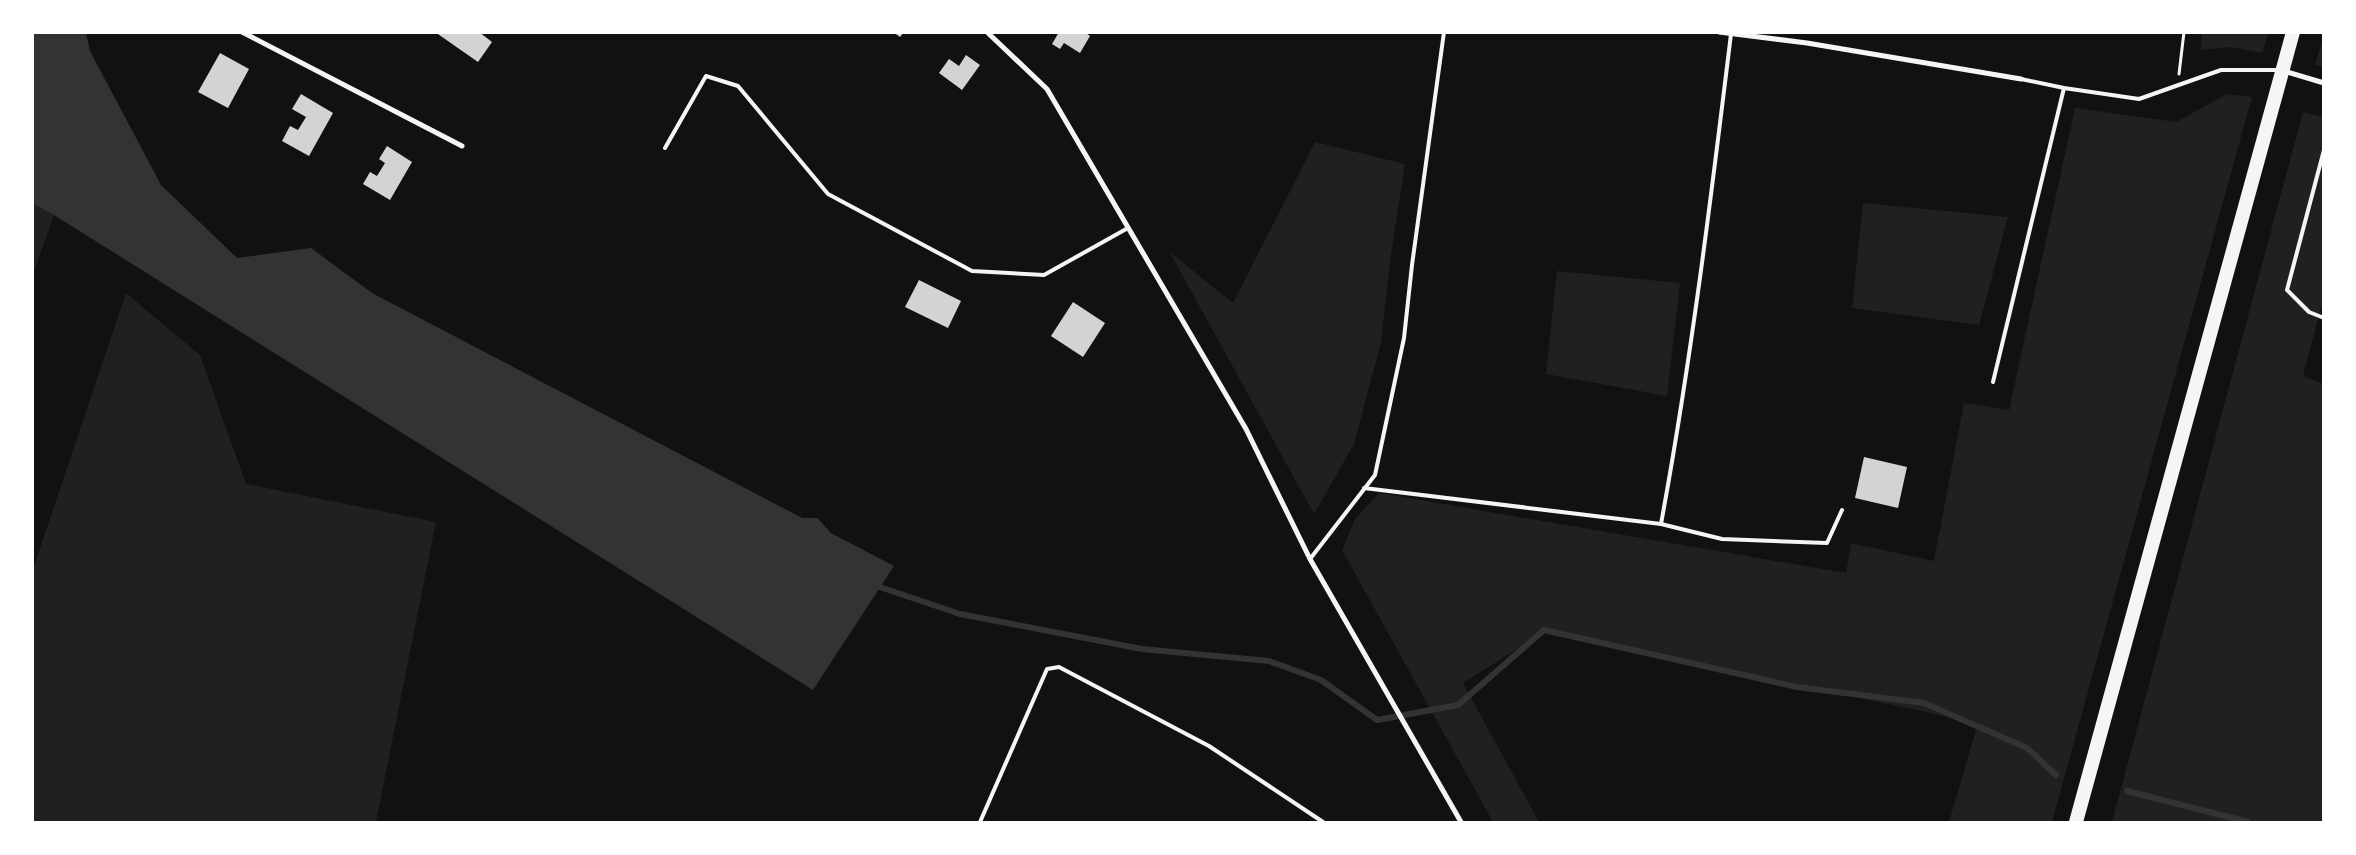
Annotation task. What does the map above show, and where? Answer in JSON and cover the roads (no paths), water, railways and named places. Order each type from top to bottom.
[{"type":"highway","points":[[2076,822],[2293,32]]},
{"type":"street","points":[[242,32],[462,146]]},
{"type":"street","points":[[987,32],[1047,89],[1246,429],[1310,559],[1460,822]]},
{"type":"street","points":[[1719,32],[1807,43],[2021,79]]},
{"type":"street","points":[[2283,70],[2324,82]]},
{"type":"lane","points":[[1310,559],[1375,475],[1404,338],[1412,265],[1444,32]]},
{"type":"lane","points":[[1661,524],[1681,414],[1702,273],[1731,34]]},
{"type":"lane","points":[[2021,79],[2139,100],[2221,70],[2283,70]]},
{"type":"lane","points":[[664,148],[706,76],[738,86],[828,194],[972,270],[1044,275],[1128,228]]},
{"type":"lane","points":[[1993,382],[2064,88]]},
{"type":"lane","points":[[2324,150],[2287,290],[2309,312],[2324,318]]},
{"type":"lane","points":[[1364,488],[1661,524],[1722,539],[1827,543],[1842,510]]},
{"type":"lane","points":[[980,822],[1047,669],[1059,667],[1209,746],[1323,822]]},
{"type":"waterway","points":[[800,521],[816,521],[827,533]]},
{"type":"waterway","points":[[874,585],[960,614],[1142,649],[1269,661],[1321,680],[1377,720],[1458,705],[1544,630],[1797,687],[1924,703],[2027,748],[2056,775]]},
{"type":"waterway","points":[[2127,791],[2248,822]]}]
